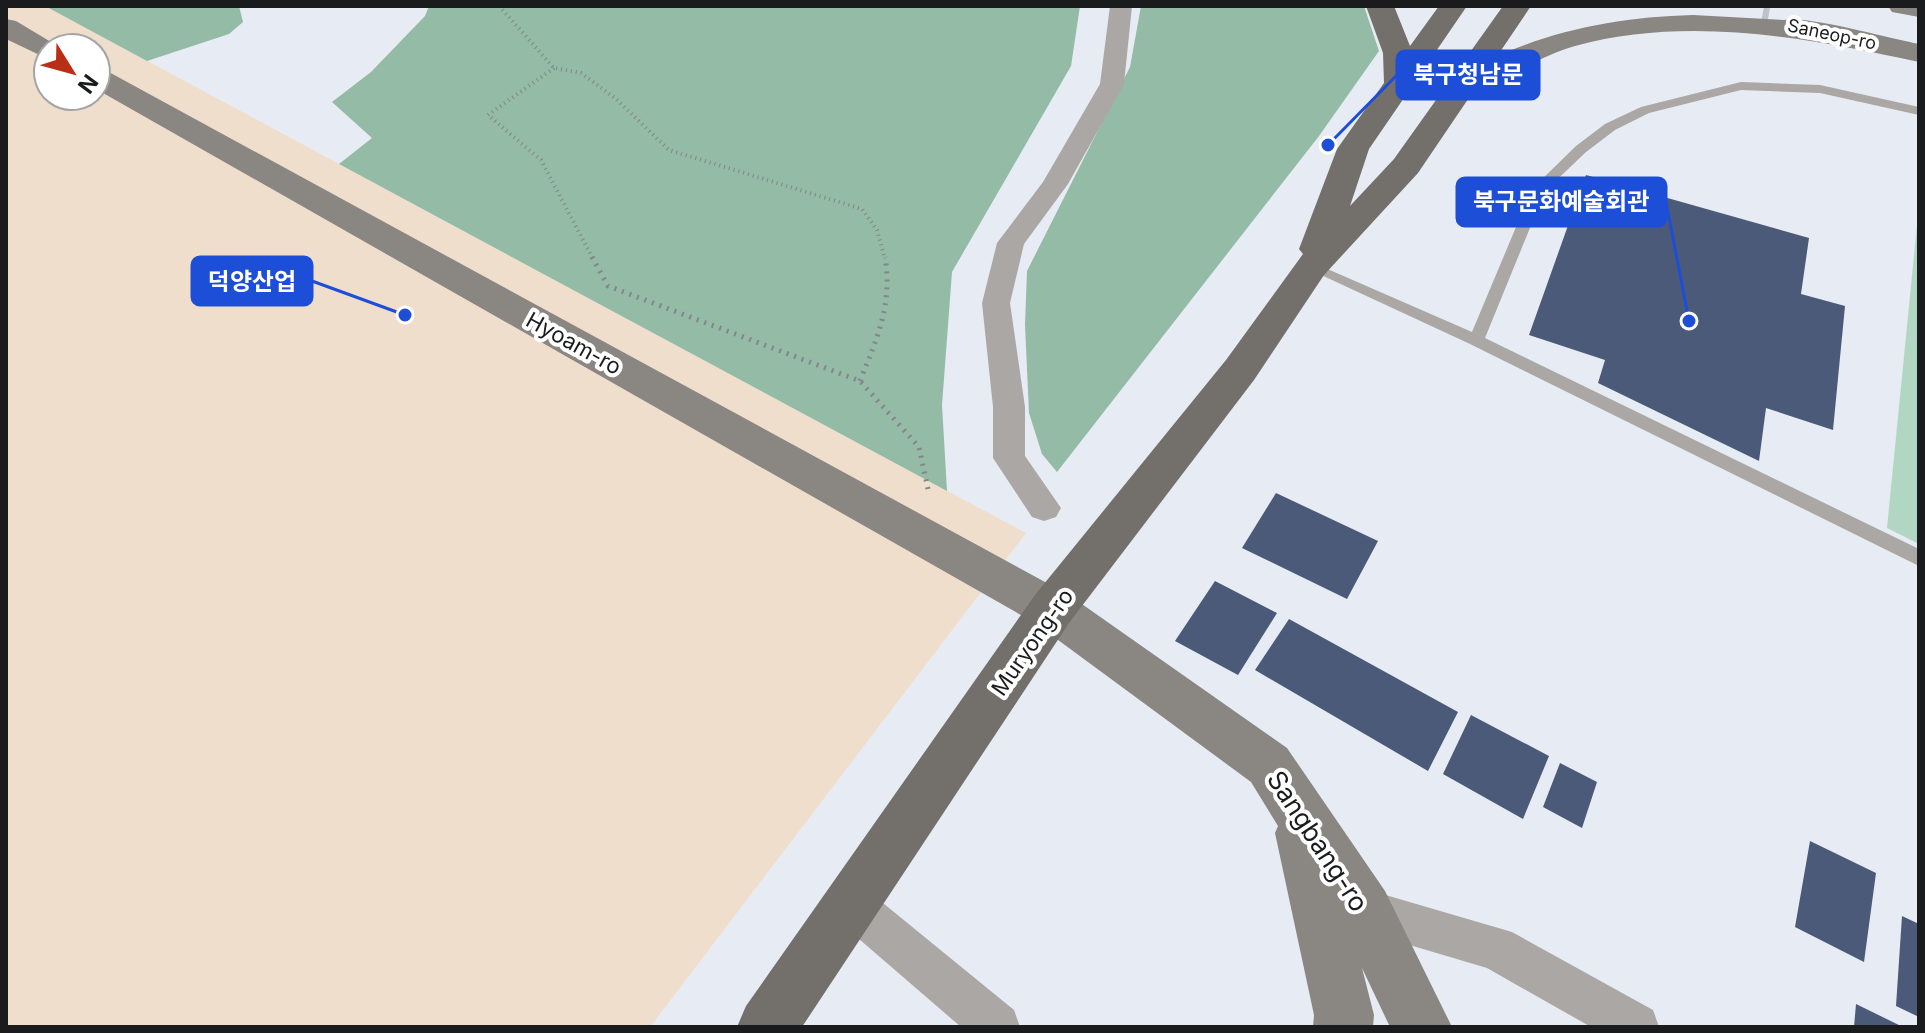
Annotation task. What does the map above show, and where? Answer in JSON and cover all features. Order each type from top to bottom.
[{"type":"main road","points":[[1380,6],[1399,49],[1402,65],[1399,83]]},
{"type":"main road","name":"Muryong-ro","points":[[1311,267],[1353,149],[1453,6]]},
{"type":"main road","name":"Muryong-ro","points":[[767,1027],[1052,609],[1240,370],[1311,267],[1406,166],[1517,6]]},
{"type":"street","points":[[1044,508],[1009,458],[1009,407],[996,303],[1011,243],[1055,184],[1112,84],[1121,6]]},
{"type":"street","name":"Saneop-ro","points":[[1697,6],[1919,53]]},
{"type":"street","name":"Saneop-ro","points":[[1770,7],[1919,38]]},
{"type":"street","name":"Saneop-ro","points":[[1890,10],[1919,9]]},
{"type":"street","name":"Saneop-ro","points":[[1890,10],[1919,22]]},
{"type":"street","points":[[1463,84],[1563,40],[1605,31],[1709,24],[1759,25],[1822,32]]},
{"type":"street","points":[[6,27],[32,41]]},
{"type":"street","name":"Hyoam-ro","points":[[112,86],[1052,609]]},
{"type":"street","name":"Sangbang-ro","points":[[1052,609],[1269,765],[1365,911],[1422,1027]]},
{"type":"street","points":[[1295,804],[1344,1015],[1343,1027]]},
{"type":"street","points":[[852,905],[997,1027]]},
{"type":"street","points":[[1365,911],[1496,948],[1636,1027]]},
{"type":"lane","points":[[1476,340],[1539,189],[1581,149],[1610,127],[1645,110],[1741,86],[1820,89],[1919,111]]},
{"type":"lane","points":[[1311,267],[1476,340],[1919,558]]},
{"type":"path","points":[[499,6],[554,68],[581,73],[615,98],[669,150],[862,209],[873,219],[886,259],[886,314],[860,381]]},
{"type":"path","points":[[554,68],[488,115],[541,160],[608,286],[860,381],[919,447],[928,494],[937,499]]},
{"type":"shaded area","points":[[6,6],[45,6],[93,32],[32,32],[32,112],[112,112],[112,42],[1026,533],[650,1027],[6,1027]]},
{"type":"green space","points":[[45,6],[239,6],[243,22],[229,34],[147,61],[112,42],[112,32],[93,32]]},
{"type":"green space","points":[[429,6],[1080,6],[1071,66],[952,272],[942,405],[947,491],[339,164],[372,138],[332,102],[371,72],[425,16]]},
{"type":"green space","points":[[1141,6],[1364,6],[1379,51],[1319,136],[1057,472],[1042,454],[1029,413],[1025,325],[1027,271],[1130,67]]},
{"type":"green space","points":[[1919,205],[1919,544],[1887,528]]},
{"type":"building","points":[[1586,175],[1809,238],[1801,294],[1845,306],[1833,430],[1766,408],[1759,461],[1598,383],[1605,360],[1529,335]]},
{"type":"building","points":[[1276,493],[1378,541],[1347,599],[1242,548]]},
{"type":"building","points":[[1215,581],[1277,613],[1238,675],[1175,641]]},
{"type":"building","points":[[1289,619],[1458,712],[1428,771],[1255,670]]},
{"type":"building","points":[[1471,715],[1549,756],[1523,819],[1443,774]]},
{"type":"building","points":[[1560,763],[1597,782],[1582,828],[1543,807]]},
{"type":"building","points":[[1810,841],[1876,873],[1864,962],[1795,927]]},
{"type":"building","points":[[1902,916],[1919,924],[1919,1017],[1896,1006]]},
{"type":"building","points":[[1856,1004],[1903,1027],[1854,1027]]},
{"type":"tunnel","points":[[1764,6],[1770,7]]},
{"type":"place","name":"북구청남문","points":[[1328,145]]},
{"type":"place","name":"덕양산업","points":[[405,315]]},
{"type":"place","name":"북구문화예술회관","points":[[1689,321]]}]
